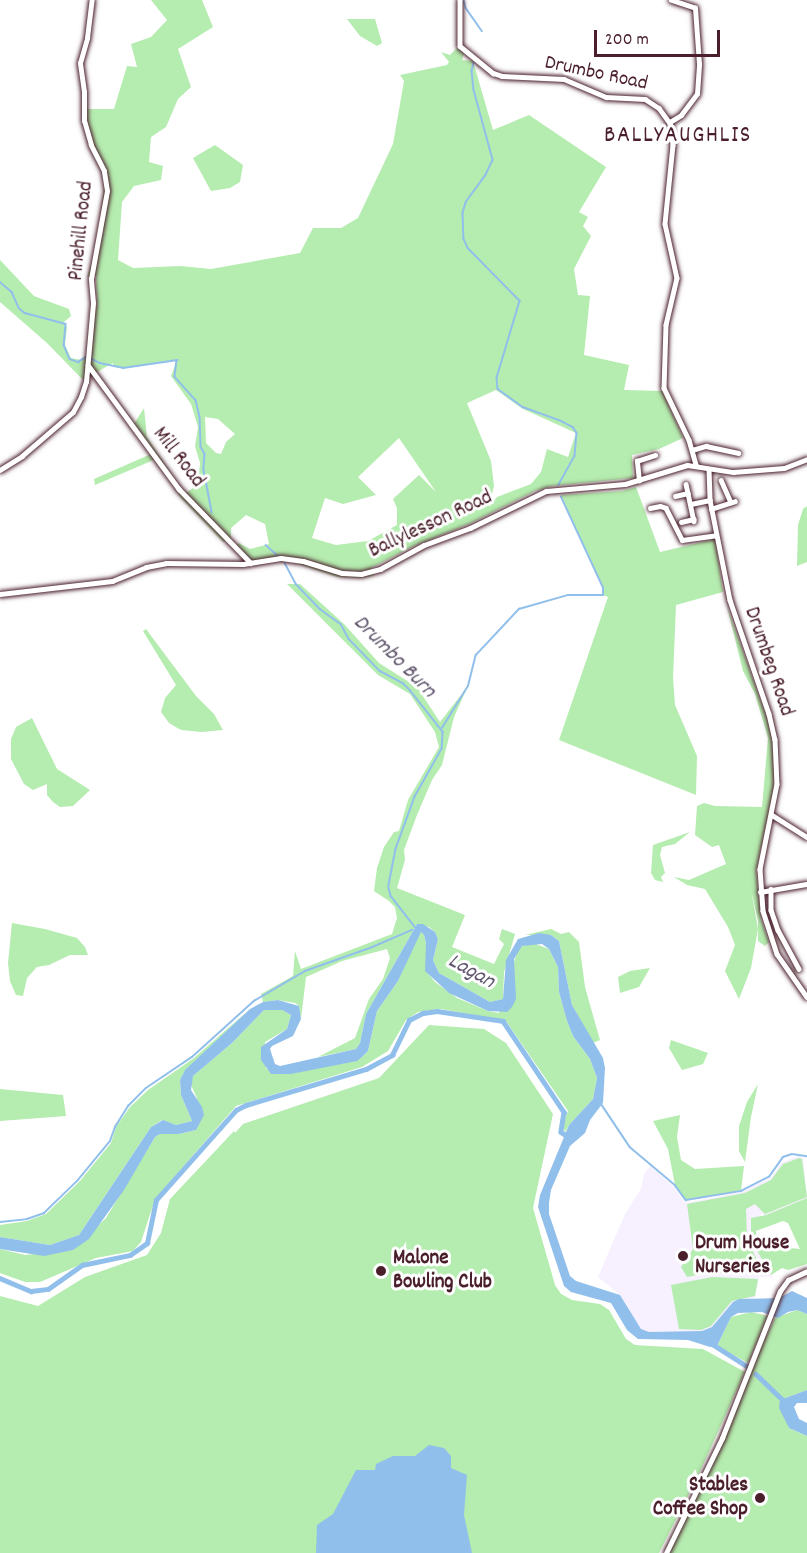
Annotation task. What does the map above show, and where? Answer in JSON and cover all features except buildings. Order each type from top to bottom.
[{"type":"main road","points":[[696,465],[726,472],[773,470],[807,459]]},
{"type":"main road","name":"Ballylesson Road","points":[[0,594],[112,581],[146,567],[166,563],[251,563],[272,558],[290,558],[342,573],[370,572],[424,545],[470,528],[532,496],[560,489],[609,486],[639,481],[687,465],[696,465]]},
{"type":"main road","points":[[666,1553],[722,1438],[780,1292],[788,1280],[807,1271]]},
{"type":"street","name":"Pinehill Road","points":[[0,470],[22,456],[73,412],[84,389],[93,303],[91,279],[98,256],[107,191],[104,171],[91,145],[83,112],[84,92],[80,63],[88,35],[92,0]]},
{"type":"street","name":"Drumbo Road","points":[[460,0],[460,46],[493,73],[502,76],[564,80],[606,97],[645,99],[659,108],[670,122]]},
{"type":"street","points":[[671,0],[695,8],[699,64],[698,94],[681,116],[670,122],[673,145],[665,224],[677,278],[666,325],[664,388],[692,450],[696,465]]},
{"type":"street","name":"Mill Road","points":[[88,360],[179,489],[251,563]]},
{"type":"street","points":[[692,450],[706,446],[738,453]]},
{"type":"street","points":[[639,481],[636,463],[655,455]]},
{"type":"street","name":"Drumbeg Road","points":[[709,469],[711,509],[733,610],[773,726],[777,771],[772,815],[761,858],[760,892],[765,924],[773,946],[807,997]]},
{"type":"street","points":[[711,509],[733,501],[721,480]]},
{"type":"street","points":[[681,522],[694,520],[686,484]]},
{"type":"street","points":[[675,496],[688,493]]},
{"type":"street","points":[[691,504],[710,500]]},
{"type":"street","points":[[650,508],[660,506],[666,508],[682,540],[716,535]]},
{"type":"street","points":[[772,815],[807,837]]},
{"type":"street","points":[[760,892],[807,884]]},
{"type":"street","points":[[771,889],[771,910],[778,930],[799,969]]},
{"type":"shaded area","name":"Drum House Nurseries","points":[[799,1156],[803,1158],[807,1198],[766,1215],[761,1214],[751,1240],[773,1277],[759,1277],[755,1298],[733,1302],[712,1327],[702,1331],[649,1332],[641,1329],[620,1295],[598,1277],[625,1214],[641,1189],[644,1174],[650,1166],[674,1187],[685,1203],[741,1192],[771,1178],[782,1162]]},
{"type":"green space","points":[[151,0],[202,0],[213,27],[178,49],[191,87],[178,99],[166,127],[151,137],[149,162],[163,166],[161,180],[134,186],[122,202],[118,260],[133,268],[180,266],[211,269],[300,253],[313,228],[341,228],[358,218],[393,144],[404,81],[400,75],[447,65],[449,62],[441,52],[450,55],[458,47],[464,54],[462,60],[473,61],[493,130],[529,115],[606,167],[579,212],[588,217],[583,226],[591,236],[574,269],[578,295],[590,296],[584,355],[629,365],[624,390],[662,391],[683,438],[659,449],[632,455],[633,478],[553,486],[535,491],[469,524],[414,546],[371,568],[374,576],[361,578],[337,577],[292,562],[272,561],[260,565],[251,560],[236,545],[239,543],[250,549],[269,544],[265,524],[246,515],[231,528],[231,540],[223,542],[180,497],[156,459],[95,485],[94,479],[151,454],[132,427],[144,408],[147,437],[180,487],[186,493],[198,484],[200,463],[195,446],[198,427],[191,404],[171,376],[177,360],[123,368],[114,367],[113,363],[83,380],[47,343],[0,302],[0,260],[34,296],[69,309],[71,316],[64,322],[67,327],[65,345],[71,358],[81,360],[86,355],[91,308],[97,306],[96,276],[87,277],[96,249],[105,180],[108,178],[103,161],[93,145],[87,125],[87,109],[114,109],[127,66],[137,67],[131,44],[151,37],[167,20]],"holes":[[[496,390],[523,409],[576,433],[568,457],[547,449],[541,472],[531,484],[497,497],[489,507],[494,486],[491,461],[467,403]],[[205,417],[218,419],[235,434],[226,442],[221,454],[216,453],[206,443]],[[399,438],[436,492],[419,475],[393,499],[397,508],[397,525],[368,541],[336,545],[312,538],[325,498],[343,504],[376,495],[358,477]]]},
{"type":"green space","points":[[347,19],[375,19],[382,43],[377,46],[360,36]]},
{"type":"green space","points":[[215,145],[243,165],[240,182],[230,188],[211,191],[193,158]]},
{"type":"green space","points":[[636,487],[660,552],[715,539],[723,592],[676,605],[673,678],[675,705],[697,756],[696,795],[559,740],[608,597],[603,595],[603,588],[561,495],[622,491]]},
{"type":"green space","points":[[807,506],[807,562],[797,566],[798,525],[803,509]]},
{"type":"green space","points":[[287,584],[300,584],[344,624],[379,663],[417,687],[440,722],[468,686],[454,717],[442,765],[432,780],[404,850],[405,860],[397,888],[465,915],[452,947],[494,964],[504,944],[499,939],[502,929],[515,934],[504,972],[503,999],[490,1002],[439,973],[433,960],[438,939],[435,932],[429,927],[417,924],[366,1014],[360,1043],[356,1049],[318,1057],[355,1038],[369,999],[383,979],[390,958],[387,949],[342,961],[306,977],[301,1019],[299,1006],[295,1003],[278,1000],[263,1002],[261,994],[293,976],[295,951],[301,969],[392,934],[397,918],[395,907],[374,891],[377,868],[384,847],[394,832],[399,831],[408,800],[439,747],[435,732],[410,694],[378,675]]},
{"type":"green space","points":[[727,607],[771,730],[774,771],[773,792],[756,871],[761,919],[769,942],[765,946],[758,941],[758,929],[751,968],[739,999],[725,971],[735,945],[728,927],[705,889],[687,885],[674,877],[689,880],[726,864],[719,845],[712,847],[695,835],[697,806],[704,803],[715,806],[762,807],[768,738],[755,694],[743,671]],"holes":[[[751,890],[758,921],[758,929]]]},
{"type":"green space","points":[[146,629],[196,696],[214,714],[223,730],[202,732],[181,730],[169,723],[161,712],[165,698],[176,685],[143,631]]},
{"type":"green space","points":[[32,718],[57,769],[90,790],[73,806],[60,807],[53,802],[47,795],[47,784],[33,790],[24,784],[11,759],[11,739],[16,727]]},
{"type":"green space","points":[[690,832],[675,844],[662,847],[660,855],[665,873],[661,877],[663,882],[655,880],[651,873],[653,845]]},
{"type":"green space","points":[[12,923],[77,938],[85,947],[88,955],[70,955],[49,965],[37,967],[27,978],[23,996],[16,995],[10,981],[8,963]]},
{"type":"green space","points":[[551,929],[561,934],[569,932],[579,942],[585,987],[600,1040],[593,1043],[572,1005],[559,941],[551,935],[525,935]]},
{"type":"green space","points":[[421,932],[426,943],[426,971],[435,982],[457,998],[488,1011],[499,1013],[517,952],[522,946],[533,943],[549,949],[558,967],[559,992],[567,1021],[573,1036],[590,1059],[597,1078],[593,1099],[569,1125],[565,1133],[563,1124],[568,1111],[506,1021],[441,1009],[418,1012],[406,1020],[388,1051],[362,1067],[236,1106],[155,1199],[141,1242],[133,1251],[96,1258],[40,1282],[25,1282],[0,1273],[0,1249],[25,1255],[73,1250],[106,1218],[155,1137],[160,1134],[179,1134],[196,1130],[197,1098],[190,1083],[193,1076],[232,1043],[264,1010],[282,1010],[291,1015],[287,1029],[265,1042],[266,1069],[309,1069],[345,1063],[362,1057],[368,1051],[377,1011],[398,981],[418,934]]},
{"type":"green space","points":[[650,968],[639,987],[620,993],[618,977],[630,971]]},
{"type":"green space","points":[[250,1009],[185,1071],[180,1080],[181,1095],[192,1121],[176,1125],[162,1120],[151,1127],[79,1235],[50,1245],[0,1237],[0,1225],[27,1221],[46,1214],[80,1181],[111,1143],[116,1127],[130,1107],[148,1090],[194,1058]]},
{"type":"green space","points":[[429,1025],[484,1029],[506,1043],[553,1114],[533,1208],[555,1285],[561,1294],[572,1300],[600,1304],[609,1310],[626,1339],[635,1345],[703,1349],[745,1372],[698,1476],[695,1469],[686,1487],[695,1482],[659,1553],[0,1553],[0,1296],[38,1306],[85,1277],[147,1255],[161,1233],[170,1199],[234,1131],[235,1133],[243,1124],[379,1078]]},
{"type":"green space","points":[[671,1040],[708,1053],[703,1064],[682,1070],[669,1048]]},
{"type":"green space","points":[[758,1084],[745,1162],[739,1151],[739,1126],[747,1102]]},
{"type":"green space","points":[[0,1089],[63,1095],[66,1116],[0,1121]]},
{"type":"green space","points":[[680,1115],[677,1137],[681,1160],[695,1169],[744,1166],[741,1191],[686,1200],[675,1185],[668,1149],[653,1121]]},
{"type":"green space","points":[[802,1159],[807,1197],[765,1214],[755,1204],[746,1209],[747,1240],[764,1273],[708,1273],[687,1277],[681,1267],[693,1249],[687,1204],[745,1193],[771,1180],[783,1164]]},
{"type":"green space","points":[[807,1198],[807,1264],[788,1270],[782,1268],[771,1275],[751,1240],[751,1218],[766,1215]],"holes":[[[783,1221],[788,1223],[800,1249],[780,1247],[773,1241],[757,1241],[756,1231]]]},
{"type":"green space","points":[[712,1277],[758,1279],[755,1296],[732,1301],[711,1326],[701,1330],[679,1329],[671,1285]]},
{"type":"green space","points":[[797,1310],[807,1314],[807,1390],[780,1400],[789,1428],[807,1436],[807,1553],[669,1553],[738,1405],[753,1363],[775,1318]]},
{"type":"green space","points":[[751,1312],[768,1316],[748,1363],[717,1346],[731,1317]]},
{"type":"water","points":[[417,924],[423,924],[435,932],[438,939],[433,960],[439,973],[490,1002],[503,999],[506,960],[518,939],[539,933],[551,935],[559,941],[572,1005],[603,1058],[605,1068],[603,1103],[590,1120],[585,1133],[570,1146],[551,1190],[549,1214],[570,1276],[576,1281],[620,1295],[641,1329],[649,1332],[702,1331],[712,1327],[733,1302],[739,1299],[779,1298],[792,1291],[807,1298],[807,1314],[797,1310],[778,1318],[762,1312],[738,1313],[731,1317],[717,1346],[710,1347],[688,1340],[638,1339],[627,1330],[611,1303],[571,1292],[564,1286],[538,1207],[540,1195],[569,1125],[593,1099],[597,1078],[590,1059],[573,1036],[567,1021],[559,992],[558,967],[549,949],[542,944],[522,946],[514,959],[516,999],[512,1007],[507,1012],[488,1011],[449,993],[425,971],[426,943],[421,932],[398,981],[377,1011],[368,1051],[357,1061],[291,1074],[271,1074],[261,1060],[261,1047],[287,1029],[291,1015],[282,1010],[264,1010],[232,1043],[193,1076],[191,1090],[202,1107],[204,1115],[196,1130],[179,1134],[160,1134],[155,1137],[124,1190],[89,1239],[73,1250],[44,1256],[0,1249],[0,1237],[50,1245],[79,1235],[151,1127],[163,1120],[176,1125],[192,1121],[181,1095],[180,1080],[185,1070],[250,1009],[263,1002],[278,1000],[299,1006],[301,1019],[293,1036],[270,1049],[275,1064],[280,1066],[356,1049],[360,1043],[366,1014]]},
{"type":"water","points":[[807,1390],[807,1403],[797,1403],[794,1407],[799,1419],[807,1423],[807,1436],[789,1428],[779,1408],[780,1400]]},
{"type":"water","points":[[429,1445],[444,1448],[451,1456],[451,1468],[467,1475],[464,1515],[472,1553],[316,1553],[317,1525],[333,1514],[356,1470],[375,1470],[376,1464],[393,1456],[415,1456]]},
{"type":"waterway","points":[[464,0],[466,8],[482,31]]},
{"type":"waterway","points":[[474,63],[472,71],[474,90],[493,160],[486,175],[466,203],[463,213],[464,239],[468,248],[520,301],[497,378],[498,389],[523,407],[559,420],[573,427],[577,433],[575,456],[559,485]]},
{"type":"waterway","name":"Drumbo Burn","points":[[0,282],[12,292],[19,308],[25,313],[66,324],[64,345],[70,359],[78,362],[86,357]]},
{"type":"waterway","name":"Drumbo Burn","points":[[90,358],[100,363],[123,368],[177,360],[175,377],[196,400],[200,417],[201,447],[205,454],[204,470],[212,512]]},
{"type":"waterway","points":[[442,728],[468,686],[476,655],[519,609],[568,595],[603,595],[603,588],[561,497]]},
{"type":"waterway","name":"Drumbo Burn","points":[[266,545],[277,555]]},
{"type":"waterway","name":"Drumbo Burn","points":[[285,563],[296,584],[320,609],[341,624],[349,639],[380,671],[403,683],[410,690],[443,732],[442,749],[415,797],[396,849],[389,886]]},
{"type":"waterway","name":"Drumbo Burn","points":[[389,888],[391,896],[415,927]]},
{"type":"waterway","points":[[0,1222],[27,1219],[44,1213],[78,1180],[110,1141],[115,1127],[128,1106],[146,1088],[192,1057],[254,1001],[305,971],[412,930]]},
{"type":"waterway","points":[[0,1278],[31,1291],[48,1289],[82,1265],[130,1255],[147,1243],[156,1200],[236,1110],[366,1069],[392,1055],[409,1020],[423,1013],[437,1011],[503,1021],[564,1112],[561,1132],[570,1138]]},
{"type":"waterway","points":[[602,1105],[630,1147],[675,1185],[686,1200],[741,1191],[769,1177],[783,1157],[792,1154],[807,1156]]},
{"type":"waterway","points":[[709,1342],[747,1366]]},
{"type":"waterway","points":[[756,1374],[785,1402]]},
{"type":"place","name":"Drum House Nurseries","points":[[683,1256]]},
{"type":"place","name":"Malone Bowling Club","points":[[381,1271]]},
{"type":"place","name":"Stables Coffee Shop","points":[[760,1498]]},
{"type":"district","name":"BALLYAUGHLIS","points":[[678,137]]},
{"type":"water label","name":"Lagan","points":[[471,972]]}]
